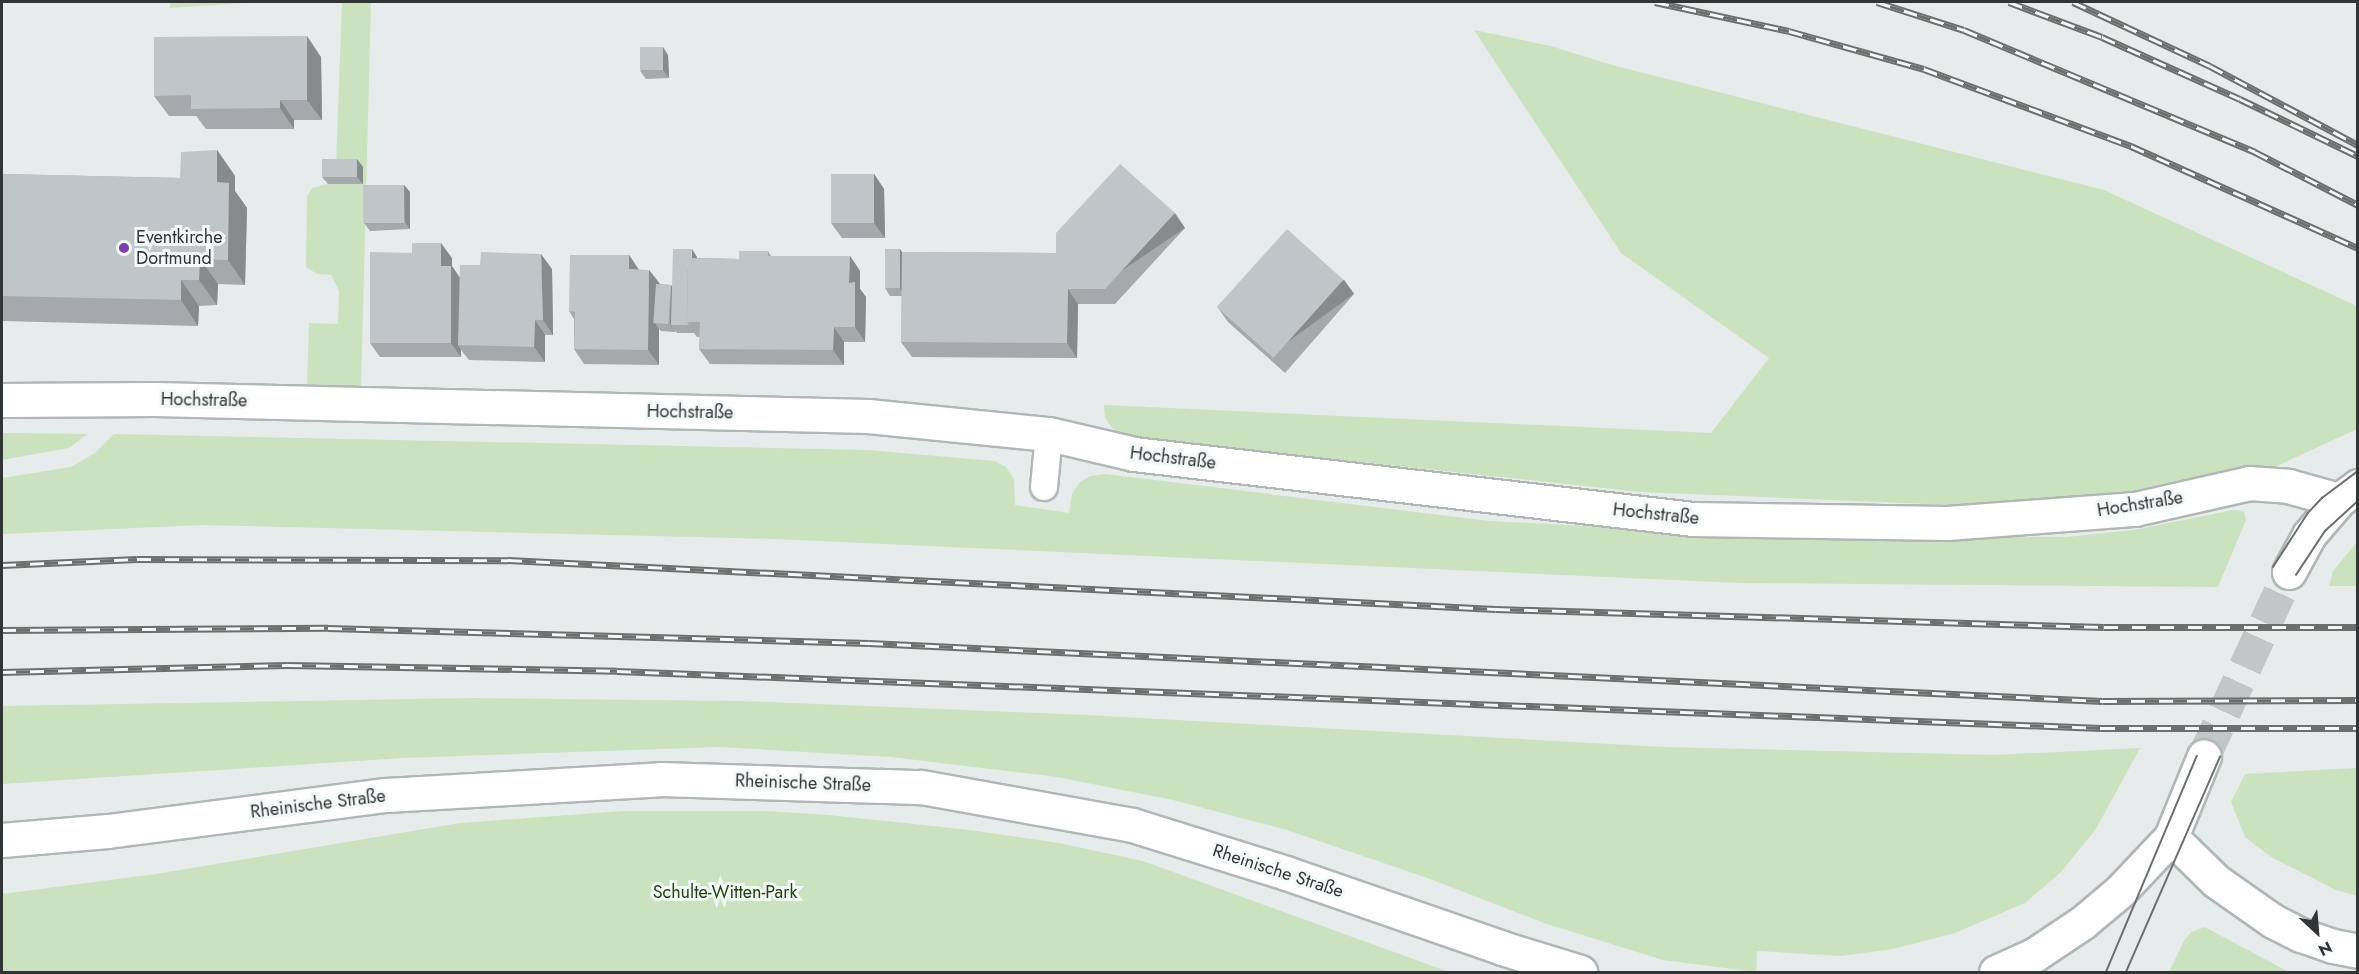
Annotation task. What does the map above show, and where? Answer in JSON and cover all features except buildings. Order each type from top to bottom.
[{"type":"street","name":"Hochstraße","points":[[2,400],[155,399],[868,416],[1049,434],[1134,454],[1693,519],[1947,523],[2135,509],[2249,483],[2348,493]]},
{"type":"street","points":[[2289,572],[2309,535],[2348,493]]},
{"type":"street","points":[[1996,972],[2034,955],[2082,923],[2120,891],[2170,837],[2204,756]]},
{"type":"street","name":"Rheinische Straße","points":[[2,840],[108,831],[386,795],[661,779],[921,787],[1132,825],[1286,873],[1502,948],[1580,972]]},
{"type":"street","points":[[2170,837],[2216,881],[2273,921],[2301,935],[2333,946],[2358,951]]},
{"type":"lane","points":[[1044,487],[1049,434]]},
{"type":"green space","points":[[170,2],[261,2],[170,8]]},
{"type":"green space","points":[[342,2],[371,2],[361,389],[307,388],[309,323],[338,324],[339,291],[331,275],[317,274],[306,267],[307,197],[312,188],[328,184],[362,184],[336,167]]},
{"type":"green space","points":[[1474,30],[1551,46],[1612,65],[2104,190],[2357,306],[2357,429],[2264,472],[2121,501],[1976,506],[1641,492],[1118,436],[1105,418],[1104,405],[1711,433],[1769,358],[1621,253]]},
{"type":"green space","points":[[2,433],[87,434],[69,448],[2,460]]},
{"type":"green space","points":[[114,434],[867,450],[995,461],[1006,467],[1014,479],[1015,505],[1069,513],[1072,494],[1080,482],[1090,476],[1106,474],[1489,521],[1796,537],[2067,537],[2134,530],[2233,510],[2244,511],[2246,520],[2218,587],[1740,583],[774,539],[202,525],[2,534],[2,478],[71,467],[95,453]]},
{"type":"green space","points":[[2357,542],[2357,586],[2329,586],[2333,571]]},
{"type":"green space","points":[[473,698],[742,701],[1087,715],[1664,747],[1994,755],[2140,748],[2096,829],[2061,872],[2025,903],[1955,933],[1893,949],[1841,956],[1757,951],[1756,972],[1663,960],[1547,924],[1430,879],[1287,830],[1173,800],[1057,777],[891,757],[720,747],[403,758],[2,784],[2,706]]},
{"type":"green space","points":[[2357,768],[2357,896],[2336,890],[2271,857],[2245,837],[2231,802],[2245,774]]},
{"type":"green space","name":"Schulte-Witten-Park","points":[[623,811],[766,811],[829,815],[970,830],[1059,843],[1143,861],[1449,972],[2,972],[2,894],[156,874],[460,823]]},
{"type":"green space","points":[[2205,927],[2289,972],[2169,972],[2191,932]]},
{"type":"tunnel","points":[[2204,756],[2289,572]]},
{"type":"tram line","points":[[2273,567],[2308,513],[2322,498],[2358,471]]},
{"type":"tram line","points":[[2296,575],[2325,531],[2358,501]]},
{"type":"tram line","points":[[2106,972],[2197,756]]},
{"type":"tram line","points":[[2126,972],[2220,757]]},
{"type":"railway","points":[[1655,2],[1789,31],[1924,69],[2131,146],[2358,248]]},
{"type":"railway","points":[[1877,2],[1964,30],[2255,152],[2358,205]]},
{"type":"railway","points":[[2009,2],[2102,37],[2240,99],[2358,156]]},
{"type":"railway","points":[[2073,2],[2210,66],[2358,145]]},
{"type":"railway","points":[[2,565],[137,559],[508,560],[1496,609],[2104,627],[2358,627]]},
{"type":"railway","points":[[2,630],[328,628],[869,643],[2103,701],[2358,700]]},
{"type":"railway","points":[[2,672],[288,665],[617,671],[2101,728],[2358,728]]},
{"type":"place","name":"Eventkirche Dortmund","points":[[124,248]]}]
